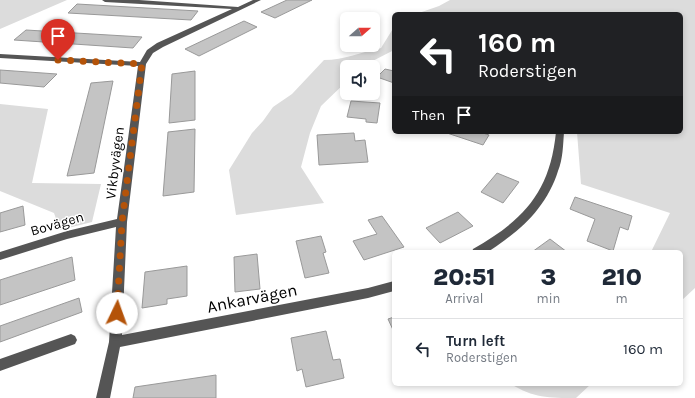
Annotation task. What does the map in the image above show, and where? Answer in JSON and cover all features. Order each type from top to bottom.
[{"type":"street","points":[[105,0],[230,7],[239,9]]},
{"type":"street","points":[[0,56],[142,64],[150,52],[160,44],[258,0]]},
{"type":"street","name":"Vikbyvägen","points":[[104,398],[115,342],[122,222],[142,64]]},
{"type":"street","points":[[480,250],[518,225],[536,203],[553,177],[560,134]]},
{"type":"street","name":"Bovägen","points":[[0,256],[67,235],[122,222]]},
{"type":"street","name":"Ankarvägen","points":[[115,342],[368,293],[392,287]]},
{"type":"street","points":[[0,366],[72,340]]},
{"type":"shaded area","points":[[0,0],[67,0],[0,29]]},
{"type":"shaded area","points":[[450,0],[695,0],[695,288],[683,299],[683,250],[652,250],[670,213],[581,184],[577,134],[683,134],[683,12],[422,12],[439,6]]},
{"type":"shaded area","points":[[392,30],[392,51],[375,60],[340,60],[340,88],[321,106],[310,133],[301,167],[324,203],[236,215],[229,170],[252,133],[273,107],[292,94],[324,60],[331,60],[365,52],[380,52],[380,48]]},
{"type":"shaded area","points":[[0,104],[48,109],[32,183],[101,184],[92,222],[60,230],[54,213],[0,191]]},
{"type":"shaded area","points":[[514,386],[589,386],[576,398],[558,398],[534,395]]},
{"type":"building","points":[[287,0],[312,0],[275,18],[261,12]]},
{"type":"building","points":[[77,4],[198,11],[191,20],[68,13]]},
{"type":"building","points":[[244,21],[257,27],[199,56],[185,49]]},
{"type":"building","points":[[26,30],[142,37],[133,48],[14,40]]},
{"type":"building","points":[[385,69],[392,71],[392,82],[380,78],[380,74]]},
{"type":"building","points":[[0,70],[57,74],[44,87],[0,83]]},
{"type":"building","points":[[195,71],[195,120],[169,123],[172,74]]},
{"type":"building","points":[[113,81],[94,173],[67,176],[91,83]]},
{"type":"building","points":[[351,101],[380,103],[377,123],[366,122],[366,119],[347,117]]},
{"type":"building","points":[[195,129],[194,192],[163,196],[168,132]]},
{"type":"building","points":[[354,133],[355,141],[365,140],[368,162],[319,165],[317,135]]},
{"type":"building","points":[[450,134],[489,135],[483,145]]},
{"type":"building","points":[[497,173],[519,182],[503,203],[481,192]]},
{"type":"building","points":[[575,197],[632,216],[628,230],[620,227],[613,250],[610,250],[587,241],[595,219],[570,209]]},
{"type":"building","points":[[23,206],[25,225],[0,232],[0,213]]},
{"type":"building","points":[[458,212],[473,226],[440,243],[426,228]]},
{"type":"building","points":[[382,216],[404,247],[364,260],[353,241],[377,234],[368,220]]},
{"type":"building","points":[[321,236],[326,252],[323,253],[329,273],[305,278],[296,241]]},
{"type":"building","points":[[550,239],[564,250],[535,250]]},
{"type":"building","points":[[257,254],[260,289],[235,292],[234,257]]},
{"type":"building","points":[[72,257],[75,280],[0,305],[0,280]]},
{"type":"building","points":[[187,266],[187,296],[167,299],[167,304],[142,308],[145,272]]},
{"type":"building","points":[[79,298],[82,312],[0,342],[0,326]]},
{"type":"building","points":[[392,318],[392,328],[388,319]]},
{"type":"building","points":[[326,331],[333,360],[340,359],[344,378],[306,387],[302,369],[297,371],[291,338]]},
{"type":"building","points":[[216,375],[216,398],[133,398],[135,387]]},
{"type":"route","points":[[58,60],[142,64],[122,222],[117,313]]}]
